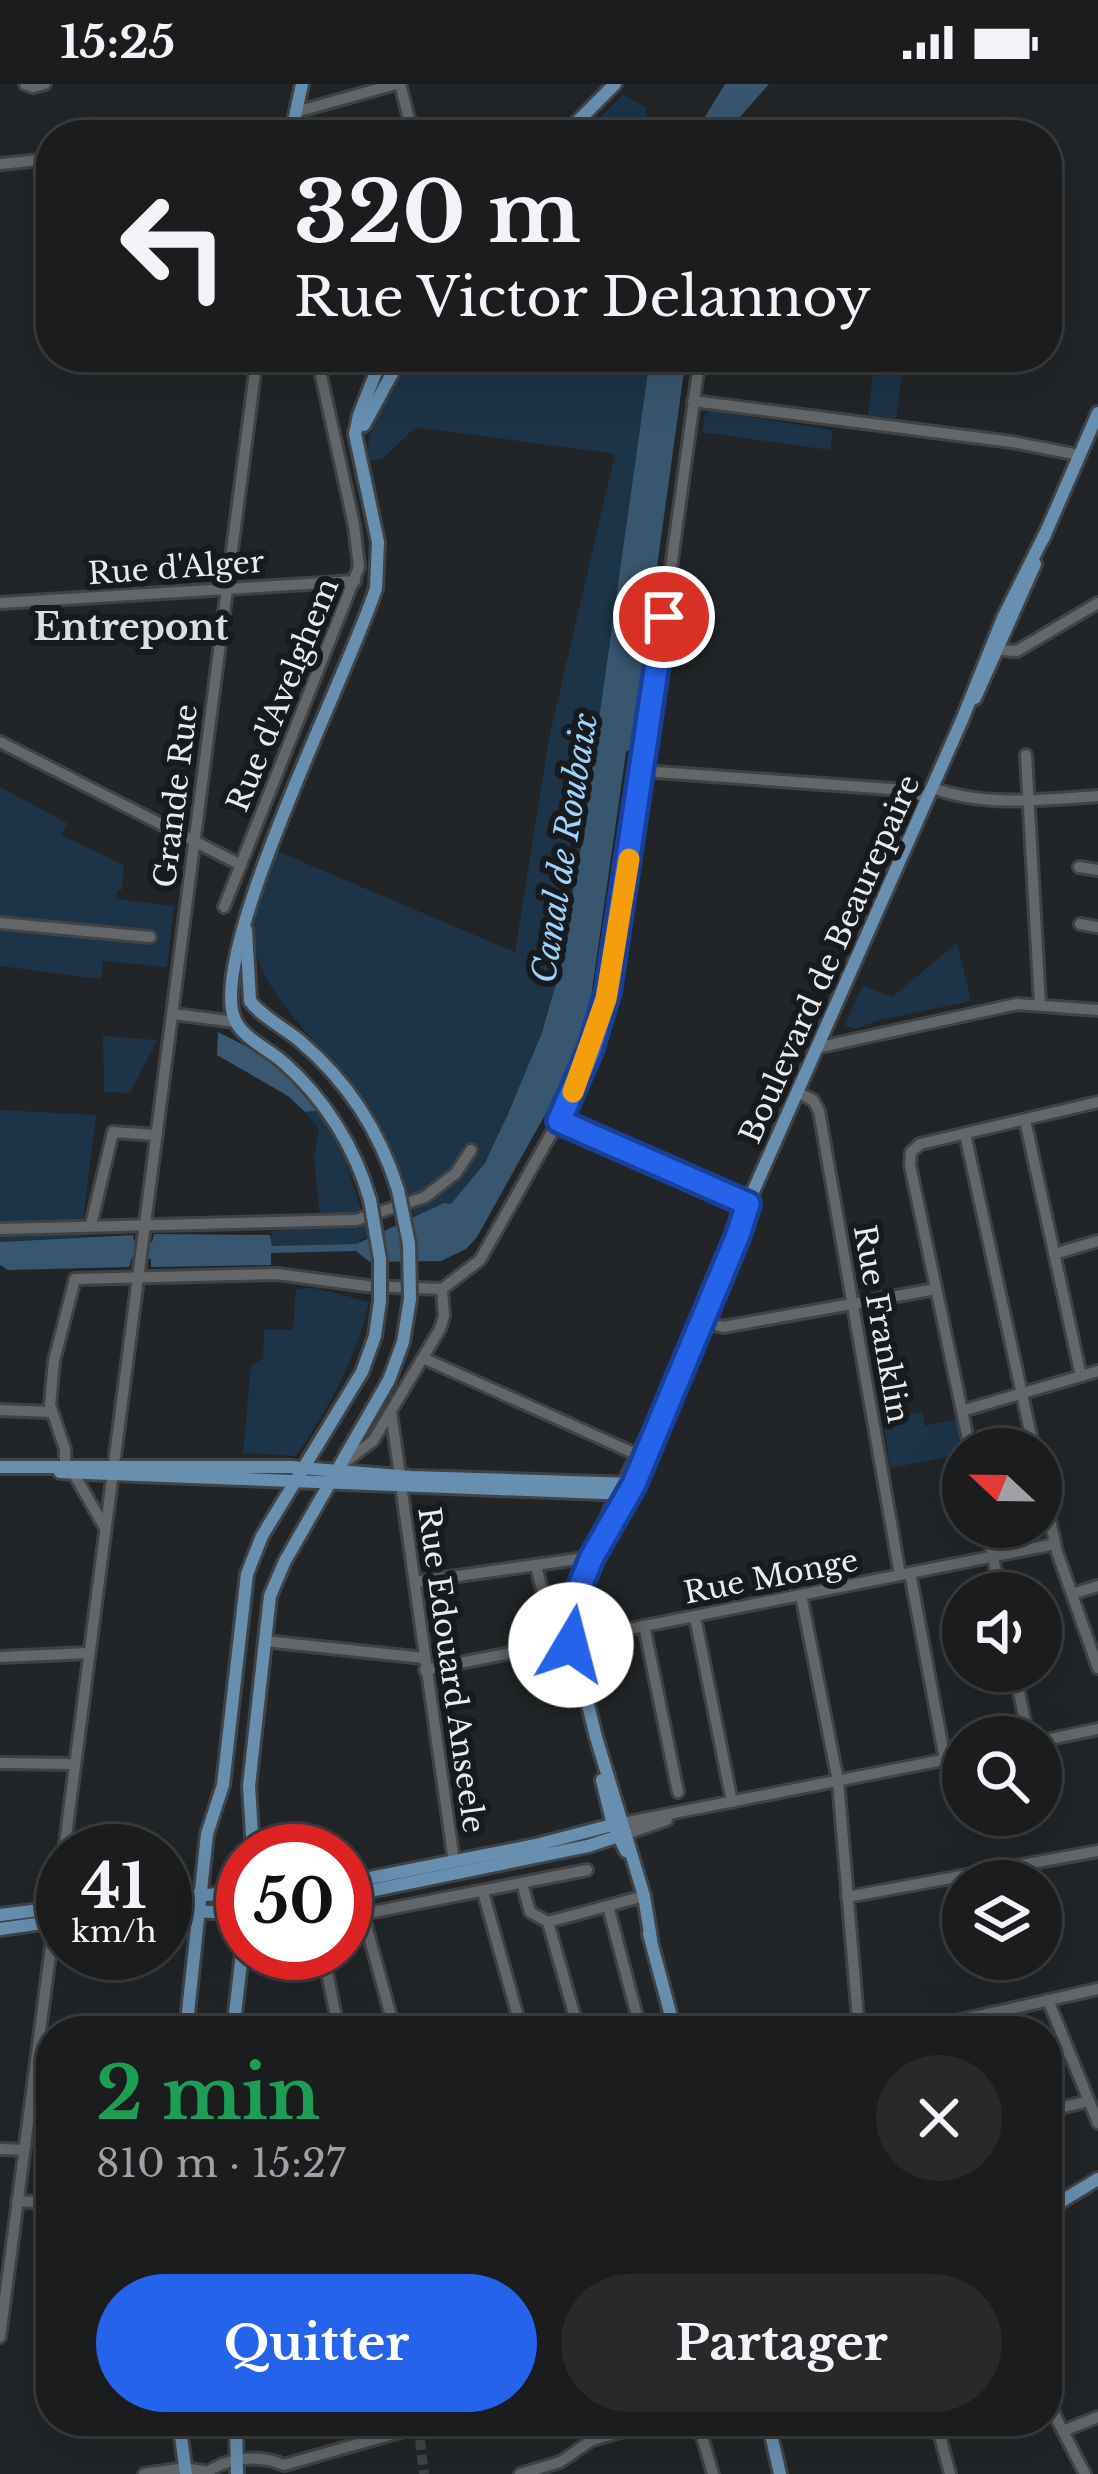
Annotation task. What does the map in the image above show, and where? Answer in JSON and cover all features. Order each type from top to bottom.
[{"type":"main road","points":[[294,120],[302,84]]},
{"type":"main road","points":[[578,120],[610,84]]},
{"type":"main road","points":[[251,1824],[248,1790],[264,1640],[276,1579],[284,1550],[310,1504],[325,1448],[353,1400],[375,1336],[380,1259],[370,1200],[350,1148],[318,1099],[236,1022],[232,989],[241,927],[252,896],[376,588],[379,549],[355,429],[380,372]]},
{"type":"main road","points":[[363,474],[364,412],[381,372]]},
{"type":"main road","points":[[360,445],[368,415],[392,372]]},
{"type":"main road","name":"Boulevard de Beaurepaire","points":[[563,1642],[568,1615],[592,1557],[688,1351],[816,1048],[1079,455],[1092,443],[1098,413]]},
{"type":"main road","points":[[252,896],[246,927],[247,992],[252,1005],[310,1049],[347,1090],[381,1145],[398,1190],[410,1251],[410,1299],[393,1371],[276,1579]]},
{"type":"main road","name":"Boulevard de Beaurepaire","points":[[626,1488],[688,1351]]},
{"type":"main road","points":[[188,2016],[208,1830],[224,1785],[247,1574],[262,1536],[362,1372]]},
{"type":"main road","points":[[0,1467],[68,1471],[304,1468],[330,1483],[400,1480],[626,1488]]},
{"type":"main road","points":[[114,1471],[296,1481],[340,1467],[400,1480]]},
{"type":"main road","points":[[563,1642],[596,1737],[671,2016]]},
{"type":"main road","points":[[372,1877],[620,1830]]},
{"type":"main road","points":[[372,1890],[620,1830]]},
{"type":"main road","points":[[192,1896],[216,1895]]},
{"type":"main road","points":[[192,1912],[216,1913]]},
{"type":"main road","points":[[0,1915],[36,1914]]},
{"type":"main road","points":[[0,1929],[36,1920]]},
{"type":"main road","points":[[235,2016],[239,1980]]},
{"type":"main road","points":[[1062,2201],[1098,2180]]},
{"type":"main road","points":[[181,2436],[185,2471]]},
{"type":"main road","points":[[236,2436],[237,2467]]},
{"type":"main road","points":[[770,2436],[780,2474]]},
{"type":"street","points":[[296,112],[398,84],[412,120]]},
{"type":"street","points":[[0,164],[36,160]]},
{"type":"street","name":"Grande Rue","points":[[139,1277],[255,372]]},
{"type":"street","name":"Rue d'Avelghem","points":[[224,907],[355,581],[359,549],[320,372]]},
{"type":"street","points":[[106,1530],[68,1471],[64,1445],[50,1412],[54,1360],[75,1280],[277,1274],[363,1286],[442,1289],[480,1260],[559,1121],[590,1050],[608,991],[698,372]]},
{"type":"street","points":[[693,400],[1079,455]]},
{"type":"street","name":"Rue d'Alger","points":[[0,603],[355,581]]},
{"type":"street","points":[[995,648],[1017,651],[1098,603]]},
{"type":"street","points":[[0,742],[241,866]]},
{"type":"street","points":[[1026,755],[1040,1004]]},
{"type":"street","points":[[643,772],[1027,801],[1098,796]]},
{"type":"street","points":[[1079,867],[1098,870]]},
{"type":"street","points":[[0,923],[150,937]]},
{"type":"street","points":[[1079,923],[1098,927]]},
{"type":"street","points":[[816,1048],[1009,1006],[1098,1010]]},
{"type":"street","points":[[172,1014],[236,1022]]},
{"type":"street","name":"Rue Franklin","points":[[797,1092],[813,1100],[819,1111],[905,1574],[942,1746]]},
{"type":"street","points":[[966,1428],[909,1162],[912,1150],[920,1144],[1098,1102]]},
{"type":"street","points":[[1025,1120],[1081,1376]]},
{"type":"street","points":[[559,1121],[748,1204]]},
{"type":"street","points":[[92,1225],[113,1132],[157,1135]]},
{"type":"street","points":[[965,1133],[1030,1428]]},
{"type":"street","points":[[0,1229],[356,1220],[416,1202],[448,1181],[471,1150]]},
{"type":"street","points":[[1054,1254],[1098,1241]]},
{"type":"street","points":[[67,1824],[139,1277]]},
{"type":"street","points":[[340,1467],[371,1443],[423,1358],[443,1321],[442,1289]]},
{"type":"street","points":[[701,1321],[723,1327],[936,1289]]},
{"type":"street","points":[[423,1358],[638,1455]]},
{"type":"street","points":[[962,1411],[1098,1372]]},
{"type":"street","points":[[0,1410],[50,1412]]},
{"type":"street","name":"Rue Edouard Anseele","points":[[392,1411],[454,1862]]},
{"type":"street","points":[[990,1548],[995,1572]]},
{"type":"street","name":"Rue Monge","points":[[264,1640],[424,1664],[695,1617],[1033,1548]]},
{"type":"street","points":[[1055,1548],[1094,1644],[1098,1668]]},
{"type":"street","points":[[415,1582],[592,1557]]},
{"type":"street","points":[[536,1566],[563,1642]]},
{"type":"street","points":[[1072,1594],[1098,1586]]},
{"type":"street","points":[[801,1595],[838,1781],[858,2016]]},
{"type":"street","points":[[695,1617],[732,1802]]},
{"type":"street","points":[[644,1626],[680,1802]]},
{"type":"street","points":[[0,1657],[89,1653]]},
{"type":"street","points":[[1062,1737],[1098,1730]]},
{"type":"street","points":[[620,1830],[699,1809],[942,1761]]},
{"type":"street","points":[[0,1763],[74,1764]]},
{"type":"street","points":[[620,1830],[680,1802],[699,1809]]},
{"type":"street","points":[[848,1897],[1098,1851]]},
{"type":"street","points":[[372,1912],[587,1870]]},
{"type":"street","points":[[522,1883],[530,1912],[548,1922],[641,1897]]},
{"type":"street","points":[[483,1892],[518,2016]]},
{"type":"street","points":[[608,1906],[637,2016]]},
{"type":"street","points":[[548,1922],[575,2016]]},
{"type":"street","points":[[372,1948],[390,2016]]},
{"type":"street","points":[[44,2016],[49,1980]]},
{"type":"street","points":[[329,1980],[336,2016]]},
{"type":"street","points":[[978,2016],[1098,1989]]},
{"type":"street","points":[[1048,2000],[1055,2016]]},
{"type":"street","points":[[1062,2034],[1098,2123]]},
{"type":"street","points":[[1062,2053],[1069,2051]]},
{"type":"street","points":[[0,2337],[36,2069]]},
{"type":"street","points":[[1062,2107],[1089,2101]]},
{"type":"street","points":[[0,2150],[24,2150]]},
{"type":"street","points":[[0,2203],[36,2203]]},
{"type":"street","points":[[1085,2474],[1063,2431],[1098,2417]]},
{"type":"street","points":[[144,2474],[206,2473],[220,2463],[237,2467],[269,2458],[284,2465],[410,2436]]},
{"type":"street","points":[[520,2474],[560,2462],[603,2436]]},
{"type":"street","points":[[702,2436],[713,2474]]},
{"type":"street","points":[[941,2436],[950,2474]]},
{"type":"shaded area","points":[[725,84],[769,84],[737,120],[703,120]]},
{"type":"shaded area","points":[[623,95],[646,107],[646,120],[598,120]]},
{"type":"shaded area","points":[[400,372],[648,372],[581,847],[556,984],[536,1048],[474,1180],[451,1205],[444,1203],[415,1218],[401,1171],[373,1113],[291,1014],[261,966],[254,940],[256,904],[277,851],[515,952],[549,738],[615,454],[416,427],[383,458],[367,462],[375,420]]},
{"type":"shaded area","points":[[648,372],[684,372],[632,748],[626,752],[590,1004],[570,1070],[477,1237],[466,1249],[441,1261],[370,1262],[356,1251],[271,1253],[271,1265],[151,1267],[151,1259],[132,1258],[129,1267],[8,1270],[0,1265],[0,1242],[133,1235],[134,1241],[152,1242],[154,1234],[270,1235],[272,1246],[356,1244],[444,1203],[451,1204],[485,1163],[541,1035],[556,984],[581,847]]},
{"type":"shaded area","points":[[873,372],[903,372],[896,419],[868,415]]},
{"type":"shaded area","points":[[710,411],[833,430],[830,450],[702,432]]},
{"type":"shaded area","points":[[0,787],[67,823],[61,835],[124,865],[122,890],[117,890],[116,899],[174,906],[167,967],[103,961],[101,979],[0,966]]},
{"type":"shaded area","points":[[957,943],[971,1001],[855,1029],[845,1025],[863,985],[892,997]]},
{"type":"shaded area","points":[[218,1032],[271,1059],[320,1110],[305,1112],[288,1096],[217,1055]]},
{"type":"shaded area","points":[[103,1036],[157,1040],[130,1093],[104,1092]]},
{"type":"shaded area","points":[[0,1110],[96,1115],[81,1237],[0,1242]]},
{"type":"shaded area","points":[[320,1110],[344,1156],[369,1235],[356,1244],[271,1246],[272,1231],[321,1227],[314,1157],[319,1129],[305,1112]]},
{"type":"shaded area","points":[[315,1288],[369,1302],[349,1363],[296,1456],[243,1453],[251,1366],[263,1358],[264,1330],[293,1330],[296,1289]]},
{"type":"shaded area","points":[[922,1412],[925,1426],[956,1419],[958,1428],[942,1428],[942,1458],[890,1468],[883,1417]]},
{"type":"tunnel","points":[[420,2440],[424,2474]]},
{"type":"slow traffic","points":[[573,1092],[606,999],[629,859]]},
{"type":"district","name":"Entrepont","points":[[131,627]]},
{"type":"route","points":[[571,1645],[568,1615],[592,1557],[634,1484],[748,1204],[559,1121],[590,1050],[608,991],[664,617]]},
{"type":"water label","name":"Canal de Roubaix","points":[[564,848]]}]
